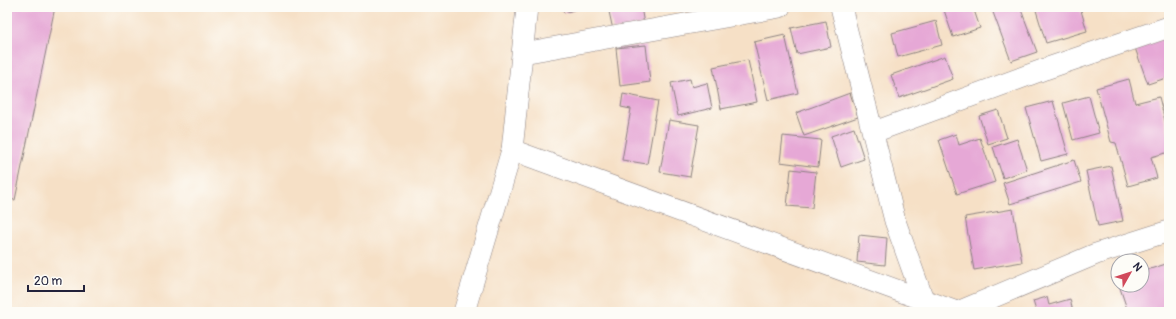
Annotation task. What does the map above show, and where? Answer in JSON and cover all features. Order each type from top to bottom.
[{"type":"street","points":[[464,312],[512,150],[527,7]]},
{"type":"street","points":[[523,53],[780,7]]},
{"type":"street","points":[[842,7],[895,221],[922,299]]},
{"type":"street","points":[[874,132],[1045,69],[1169,27]]},
{"type":"street","points":[[512,150],[957,312],[1096,254],[1169,231]]},
{"type":"building","points":[[7,7],[55,7],[15,200],[7,199]]},
{"type":"building","points":[[562,7],[583,7],[564,13]]},
{"type":"building","points":[[608,7],[641,7],[644,24],[613,30]]},
{"type":"building","points":[[943,7],[973,7],[980,28],[953,37]]},
{"type":"building","points":[[991,7],[1020,7],[1037,52],[1011,61]]},
{"type":"building","points":[[1035,7],[1080,7],[1087,31],[1046,43]]},
{"type":"building","points":[[826,21],[831,47],[797,54],[791,28]]},
{"type":"building","points":[[936,21],[942,45],[898,57],[892,33]]},
{"type":"building","points":[[785,35],[798,93],[768,100],[754,42]]},
{"type":"building","points":[[1169,36],[1169,77],[1148,84],[1135,48]]},
{"type":"building","points":[[646,45],[650,82],[620,86],[616,48]]},
{"type":"building","points":[[945,56],[953,79],[899,98],[891,75]]},
{"type":"building","points":[[748,60],[757,102],[721,109],[713,67]]},
{"type":"building","points":[[690,79],[692,87],[707,83],[712,108],[678,116],[671,83]]},
{"type":"building","points":[[1129,79],[1135,103],[1159,97],[1169,136],[1169,152],[1151,157],[1157,178],[1128,186],[1116,143],[1111,142],[1096,88]]},
{"type":"building","points":[[850,93],[858,117],[804,136],[796,113]]},
{"type":"building","points":[[623,94],[658,101],[647,164],[622,160],[631,109],[621,107]]},
{"type":"building","points":[[1089,96],[1099,133],[1073,140],[1063,103]]},
{"type":"building","points":[[1053,101],[1068,154],[1041,161],[1026,108]]},
{"type":"building","points":[[998,110],[1007,138],[988,144],[979,116]]},
{"type":"building","points":[[669,120],[699,125],[690,177],[660,172]]},
{"type":"building","points":[[854,128],[864,159],[841,167],[831,136]]},
{"type":"building","points":[[956,134],[959,145],[980,138],[995,182],[957,194],[939,140]]},
{"type":"building","points":[[783,136],[821,140],[818,167],[780,162]]},
{"type":"building","points":[[1017,139],[1027,170],[1003,178],[993,147]]},
{"type":"building","points":[[1074,160],[1081,182],[1010,204],[1003,183]]},
{"type":"building","points":[[1169,165],[1169,179],[1168,179],[1165,166]]},
{"type":"building","points":[[1111,166],[1123,221],[1098,226],[1086,171]]},
{"type":"building","points":[[791,169],[816,172],[812,208],[787,206]]},
{"type":"building","points":[[1013,209],[1022,262],[974,270],[965,217]]},
{"type":"building","points":[[859,235],[887,238],[885,265],[857,262]]},
{"type":"building","points":[[1169,263],[1169,312],[1128,312],[1122,293],[1150,293],[1150,269]]},
{"type":"building","points":[[1047,297],[1049,305],[1070,299],[1073,312],[1033,312],[1036,311],[1033,301]]}]
